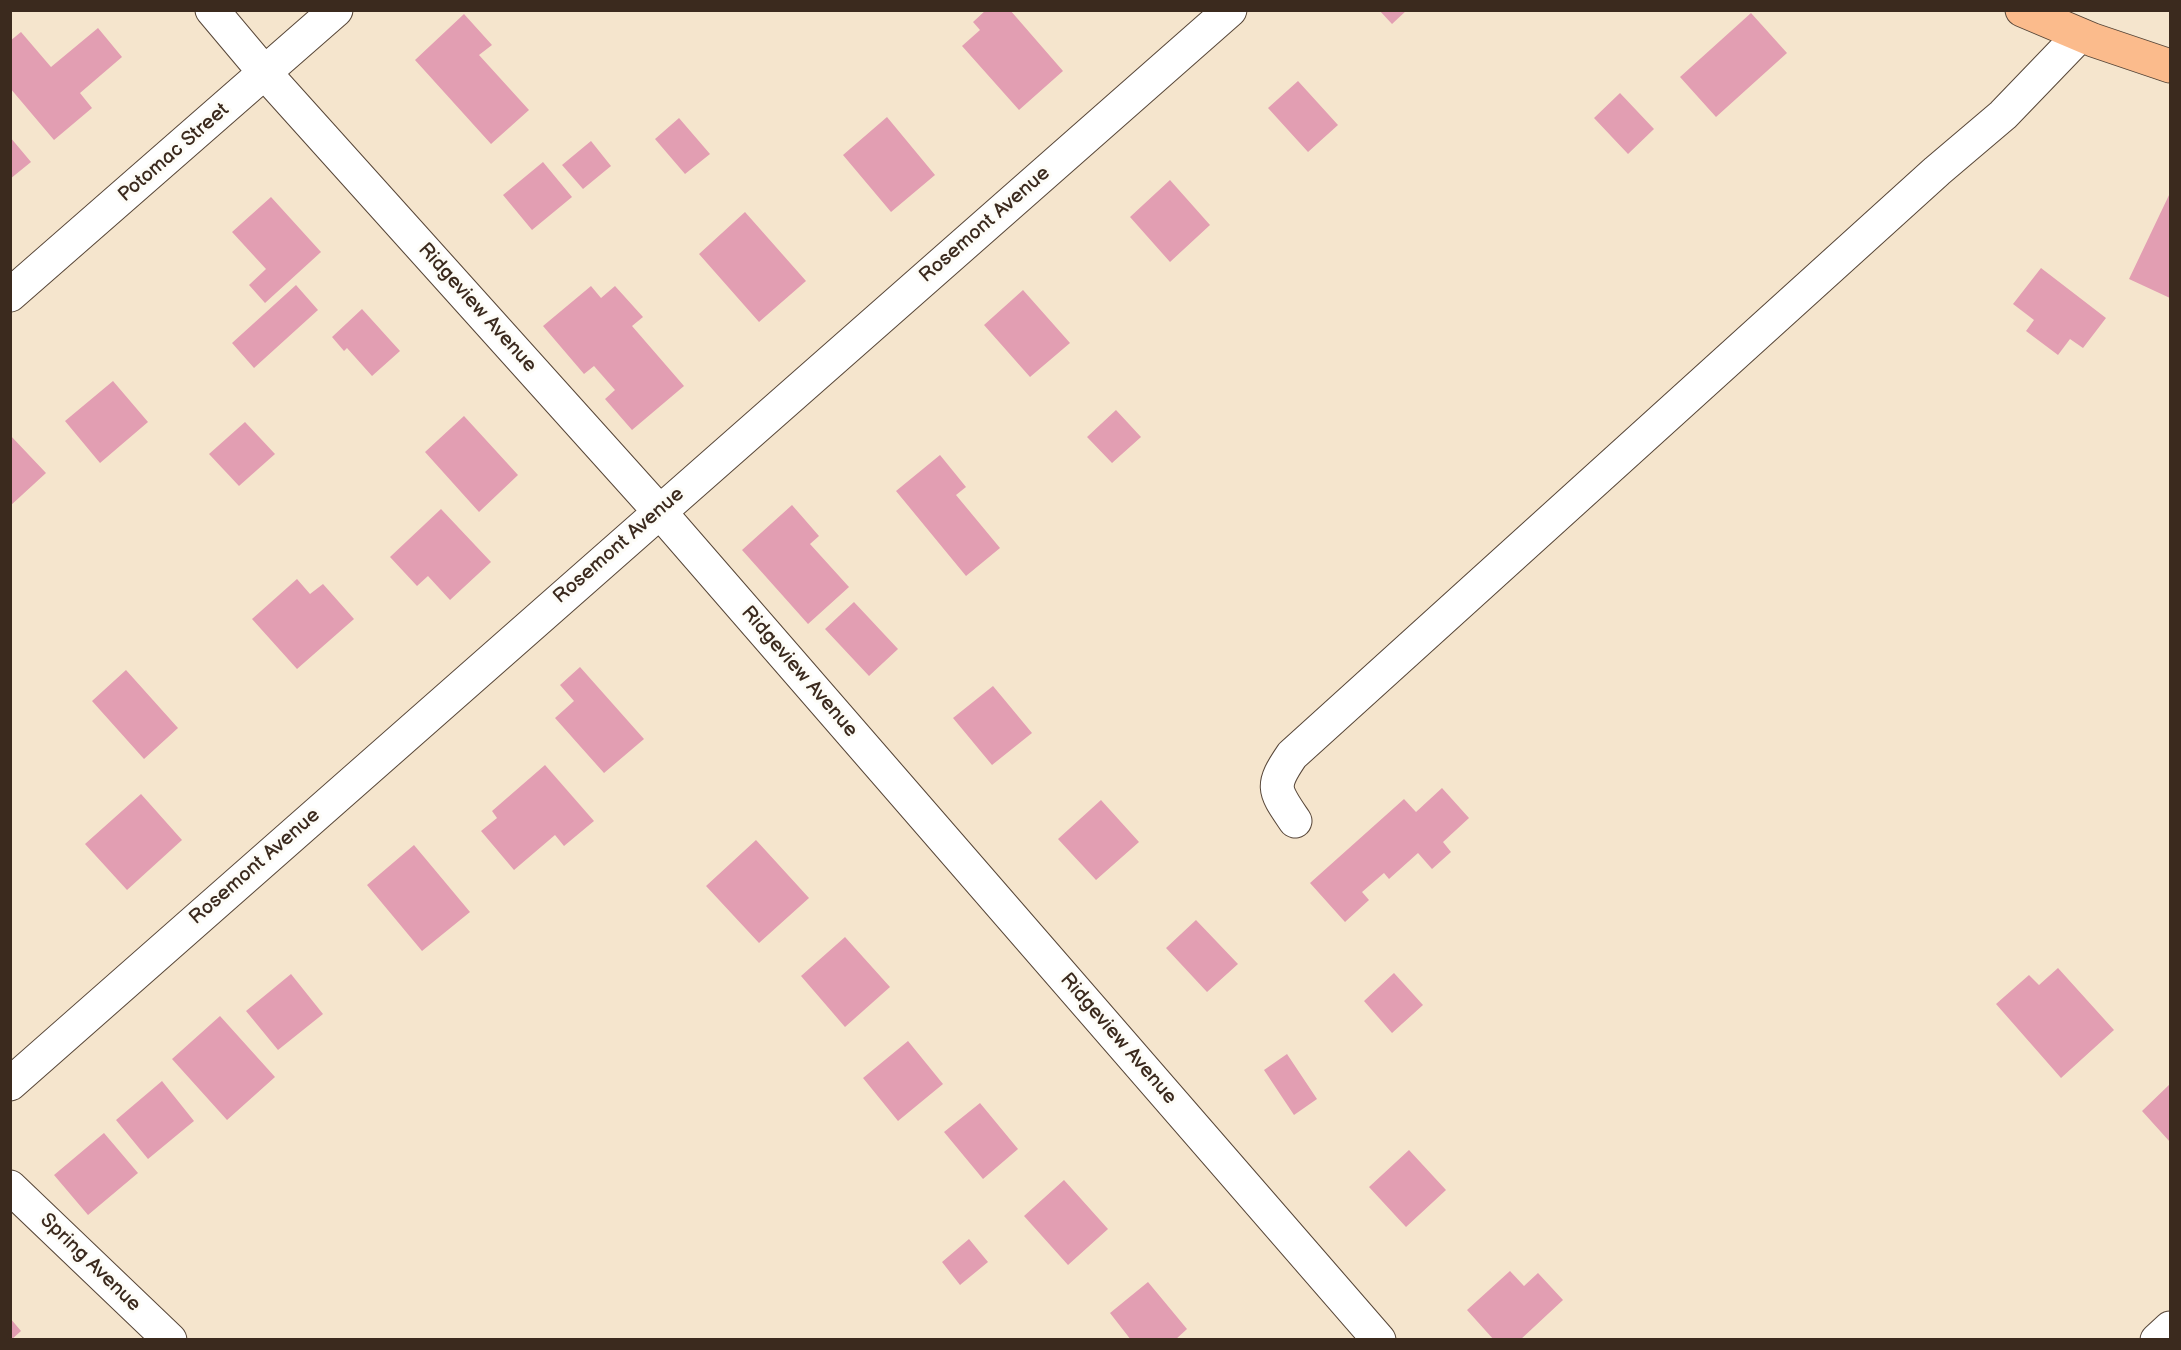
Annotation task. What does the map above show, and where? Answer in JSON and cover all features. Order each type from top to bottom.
[{"type":"main road","points":[[2022,10],[2080,35],[2170,66]]},
{"type":"street","name":"Ridgeview Avenue","points":[[212,10],[265,73],[659,511],[1379,1340]]},
{"type":"street","name":"Potomac Street","points":[[10,295],[336,10]]},
{"type":"street","name":"Rosemont Avenue","points":[[10,1084],[1230,10]]},
{"type":"street","points":[[1295,821],[1277,795],[1278,776],[1292,755],[1937,171],[2003,115],[2080,35]]},
{"type":"street","name":"Spring Avenue","points":[[10,1187],[170,1340]]},
{"type":"street","points":[[2157,1340],[2170,1328]]},
{"type":"building","points":[[986,10],[1010,10],[1063,71],[1019,110],[962,46],[980,30],[973,22]]},
{"type":"building","points":[[1379,10],[1407,10],[1392,24]]},
{"type":"building","points":[[1751,13],[1787,53],[1716,117],[1680,77]]},
{"type":"building","points":[[464,14],[492,45],[479,55],[529,110],[491,144],[415,60]]},
{"type":"building","points":[[98,28],[122,57],[80,93],[92,108],[54,140],[10,88],[10,41],[21,32],[51,67]]},
{"type":"building","points":[[1298,81],[1338,125],[1308,152],[1268,108]]},
{"type":"building","points":[[1620,93],[1654,129],[1628,154],[1594,118]]},
{"type":"building","points":[[887,117],[935,175],[891,212],[843,155]]},
{"type":"building","points":[[679,118],[710,154],[685,174],[655,139]]},
{"type":"building","points":[[10,137],[31,162],[10,179]]},
{"type":"building","points":[[591,141],[611,166],[583,189],[562,165]]},
{"type":"building","points":[[543,162],[572,197],[532,230],[503,195]]},
{"type":"building","points":[[1170,180],[1210,225],[1170,262],[1130,217]]},
{"type":"building","points":[[2170,193],[2170,298],[2129,279]]},
{"type":"building","points":[[271,197],[321,252],[265,303],[249,285],[266,269],[232,232]]},
{"type":"building","points":[[745,212],[806,281],[759,322],[699,254]]},
{"type":"building","points":[[2041,268],[2106,318],[2083,348],[2070,339],[2058,355],[2026,331],[2034,320],[2013,304]]},
{"type":"building","points":[[296,285],[318,310],[254,368],[232,343]]},
{"type":"building","points":[[591,286],[601,298],[615,286],[643,317],[632,326],[684,386],[632,430],[605,399],[615,390],[594,366],[584,374],[543,326]]},
{"type":"building","points":[[1023,290],[1070,343],[1030,377],[984,325]]},
{"type":"building","points":[[362,309],[400,351],[372,376],[347,348],[344,351],[332,337]]},
{"type":"building","points":[[113,381],[148,422],[100,463],[65,421]]},
{"type":"building","points":[[1116,410],[1141,437],[1112,463],[1087,437]]},
{"type":"building","points":[[464,416],[518,475],[479,512],[425,452]]},
{"type":"building","points":[[245,422],[275,454],[239,486],[209,454]]},
{"type":"building","points":[[10,435],[46,473],[10,506]]},
{"type":"building","points":[[940,455],[966,487],[956,495],[1000,548],[966,576],[896,491]]},
{"type":"building","points":[[792,505],[819,536],[810,544],[849,587],[808,624],[742,550]]},
{"type":"building","points":[[441,509],[491,562],[450,600],[428,576],[417,586],[390,557]]},
{"type":"building","points":[[297,579],[310,594],[323,584],[354,619],[297,669],[252,619]]},
{"type":"building","points":[[854,602],[898,649],[869,676],[825,629]]},
{"type":"building","points":[[580,667],[644,739],[604,773],[555,718],[574,701],[560,685]]},
{"type":"building","points":[[126,670],[178,728],[144,759],[92,701]]},
{"type":"building","points":[[993,686],[1032,733],[992,765],[953,718]]},
{"type":"building","points":[[545,765],[594,821],[564,846],[555,835],[514,870],[481,831],[497,818],[492,811]]},
{"type":"building","points":[[1442,788],[1469,818],[1443,842],[1451,852],[1432,869],[1418,853],[1389,879],[1384,873],[1362,892],[1369,900],[1345,922],[1310,883],[1404,799],[1416,812]]},
{"type":"building","points":[[141,794],[182,840],[127,890],[85,844]]},
{"type":"building","points":[[1101,800],[1139,842],[1096,880],[1058,839]]},
{"type":"building","points":[[756,840],[809,898],[759,943],[706,886]]},
{"type":"building","points":[[414,845],[470,912],[422,951],[367,885]]},
{"type":"building","points":[[1196,920],[1238,964],[1207,992],[1166,948]]},
{"type":"building","points":[[845,937],[890,987],[845,1027],[801,976]]},
{"type":"building","points":[[2058,968],[2114,1030],[2061,1078],[1996,1004],[2029,975],[2039,985]]},
{"type":"building","points":[[1394,973],[1423,1005],[1392,1033],[1364,1001]]},
{"type":"building","points":[[291,974],[323,1014],[278,1050],[246,1011]]},
{"type":"building","points":[[220,1016],[275,1077],[227,1120],[172,1059]]},
{"type":"building","points":[[908,1041],[943,1084],[898,1121],[863,1078]]},
{"type":"building","points":[[1287,1054],[1317,1099],[1294,1115],[1264,1070]]},
{"type":"building","points":[[162,1081],[194,1121],[148,1159],[116,1120]]},
{"type":"building","points":[[2170,1084],[2170,1142],[2142,1111]]},
{"type":"building","points":[[980,1103],[1018,1149],[983,1179],[944,1132]]},
{"type":"building","points":[[104,1133],[138,1173],[88,1215],[54,1175]]},
{"type":"building","points":[[1409,1150],[1446,1190],[1406,1227],[1369,1187]]},
{"type":"building","points":[[1064,1180],[1108,1229],[1068,1265],[1024,1216]]},
{"type":"building","points":[[969,1239],[988,1262],[960,1285],[942,1262]]},
{"type":"building","points":[[1510,1271],[1524,1286],[1538,1273],[1563,1300],[1520,1340],[1494,1340],[1467,1310]]},
{"type":"building","points":[[1148,1282],[1187,1329],[1175,1340],[1131,1340],[1110,1313]]},
{"type":"building","points":[[10,1318],[21,1331],[11,1340],[10,1340]]}]
